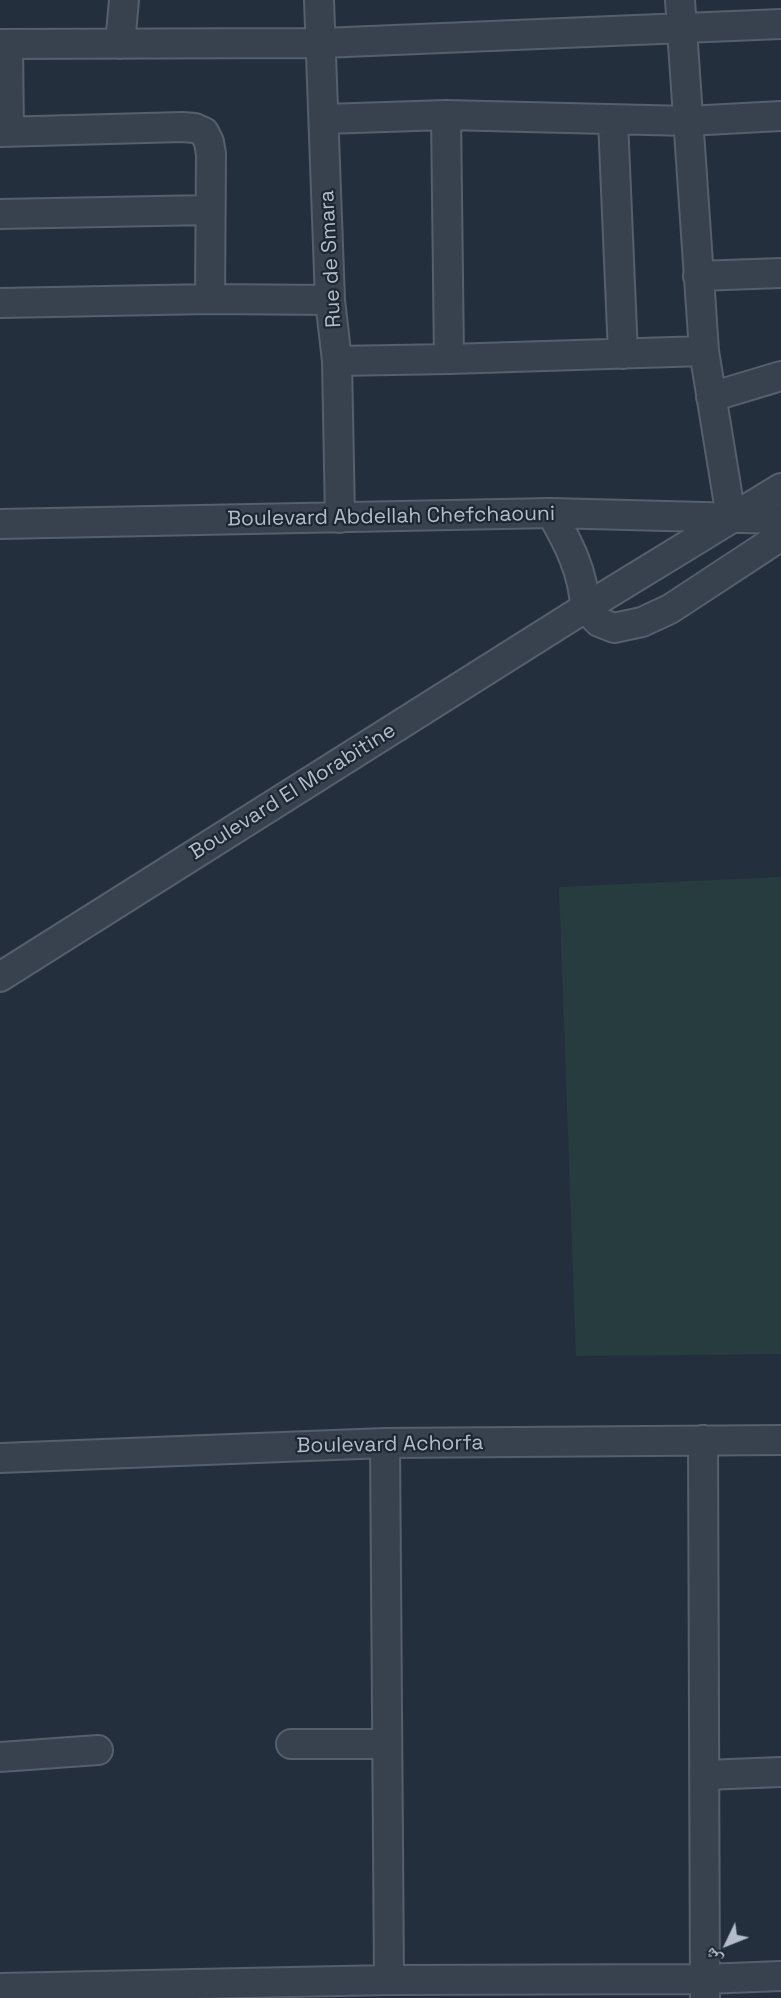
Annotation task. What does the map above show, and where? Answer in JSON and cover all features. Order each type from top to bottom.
[{"type":"street","points":[[120,44],[124,0]]},
{"type":"street","name":"Rue de Smara","points":[[319,0],[330,300],[337,361],[340,518]]},
{"type":"street","points":[[680,13],[704,351],[731,517]]},
{"type":"street","points":[[210,299],[209,142],[204,132],[195,128],[182,127],[4,132],[4,44],[322,43],[680,13],[781,24]]},
{"type":"street","points":[[325,119],[446,115],[688,121],[781,116]]},
{"type":"street","points":[[446,115],[449,359]]},
{"type":"street","points":[[613,120],[623,354]]},
{"type":"street","points":[[0,214],[209,210]]},
{"type":"street","points":[[698,276],[781,273]]},
{"type":"street","points":[[0,303],[210,299],[330,300]]},
{"type":"street","points":[[337,361],[704,351]]},
{"type":"street","points":[[711,397],[781,376]]},
{"type":"street","name":"Boulevard El Morabitine","points":[[0,976],[585,608],[781,488]]},
{"type":"street","points":[[552,513],[571,549],[585,596],[585,608],[598,622],[614,628],[642,622],[670,609],[781,536]]},
{"type":"street","name":"Boulevard Abdellah Chefchaouni","points":[[0,524],[552,513],[781,519]]},
{"type":"street","points":[[703,1440],[705,1988]]},
{"type":"street","name":"Boulevard Achorfa","points":[[0,1458],[385,1443],[781,1440]]},
{"type":"street","points":[[385,1443],[389,1980]]},
{"type":"street","points":[[291,1744],[386,1744]]},
{"type":"street","points":[[0,1757],[98,1750]]},
{"type":"street","points":[[705,1775],[781,1772]]},
{"type":"street","points":[[0,1988],[199,1991],[389,1980],[705,1988],[781,1976]]},
{"type":"green space","points":[[781,877],[781,1354],[576,1356],[559,887]]}]
